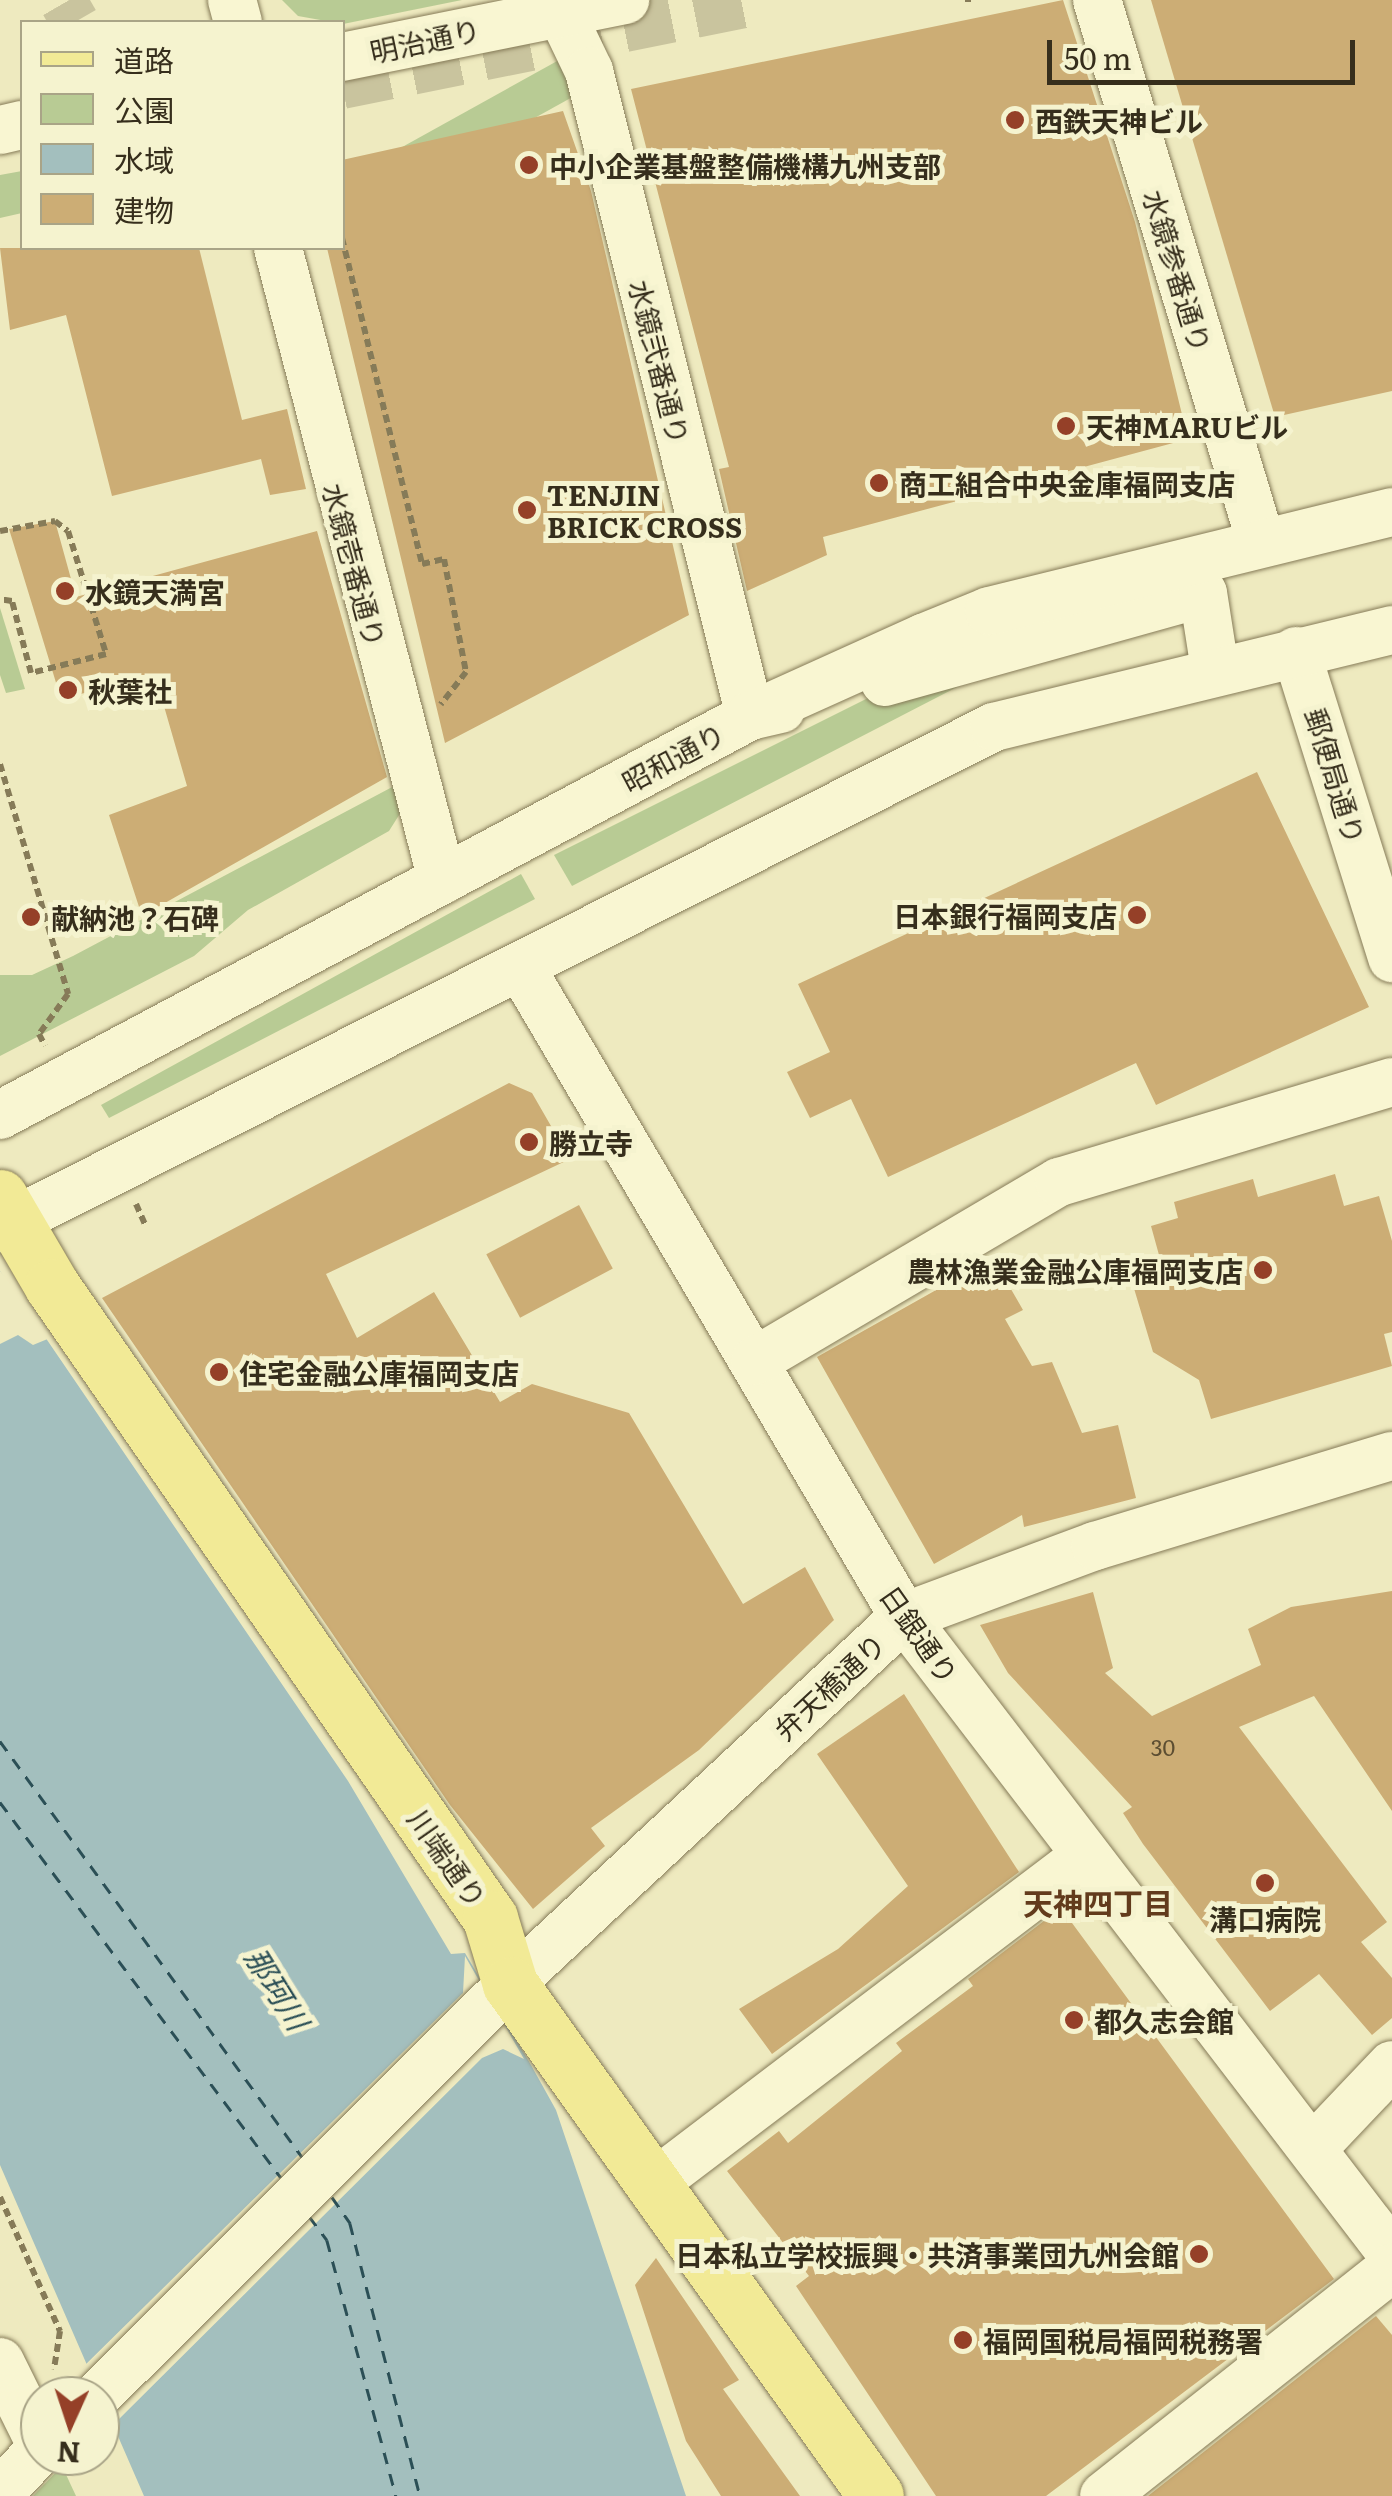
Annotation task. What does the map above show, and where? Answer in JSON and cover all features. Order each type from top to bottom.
[{"type":"main road","name":"川端通り","points":[[4,1215],[490,1918],[501,1993],[656,2180],[876,2496]]},
{"type":"street","name":"明治通り","points":[[345,57],[557,6],[625,0]]},
{"type":"street","name":"水鏡参番通り","points":[[1098,0],[1261,542]]},
{"type":"street","name":"水鏡弐番通り","points":[[557,6],[589,71],[750,716]]},
{"type":"street","name":"水鏡壱番通り","points":[[279,250],[442,880]]},
{"type":"street","name":"昭和通り","points":[[0,1116],[750,716],[989,611],[1392,512]]},
{"type":"street","points":[[750,716],[1203,592],[1215,670]]},
{"type":"street","points":[[4,1215],[520,966],[994,727],[1215,670],[1392,630]]},
{"type":"street","name":"郵便局通り","points":[[1296,652],[1392,958]]},
{"type":"street","name":"日銀通り","points":[[520,966],[904,1616],[1085,1856],[1316,2145],[1392,2254]]},
{"type":"street","points":[[755,1361],[1059,1182],[1392,1082]]},
{"type":"street","name":"弁天橋通り","points":[[117,2376],[501,1993],[904,1616],[1096,1546],[1392,1456]]},
{"type":"street","points":[[656,2180],[1085,1856]]},
{"type":"street","points":[[1316,2145],[1392,2064]]},
{"type":"street","points":[[1104,2496],[1392,2268]]},
{"type":"street","points":[[0,2362],[20,2402]]},
{"type":"street","points":[[0,2493],[20,2472]]},
{"type":"path","points":[[345,250],[422,564],[444,559],[466,672],[437,709]]},
{"type":"path","points":[[0,529],[55,521],[68,531],[106,654],[32,673],[12,601],[0,599]]},
{"type":"path","points":[[0,764],[68,994]]},
{"type":"path","points":[[0,2198],[60,2331],[54,2376]]},
{"type":"green space","points":[[282,0],[462,0],[345,24],[345,20],[298,16]]},
{"type":"green space","points":[[559,60],[578,94],[385,201],[366,167]]},
{"type":"green space","points":[[20,171],[20,213],[0,218],[0,175]]},
{"type":"green space","points":[[0,608],[25,689],[6,693],[0,675]]},
{"type":"green space","points":[[938,663],[992,669],[572,886],[554,855]]},
{"type":"green space","points":[[396,785],[401,812],[389,831],[248,910],[194,956],[0,1056],[0,975],[32,975],[73,956]]},
{"type":"green space","points":[[521,874],[535,899],[109,1118],[101,1105]]},
{"type":"green space","points":[[52,2476],[67,2476],[76,2496],[33,2496]]},
{"type":"water","name":"那珂川","points":[[0,1271],[348,1781],[451,1954],[465,1953],[531,2065],[556,2110],[686,2496],[144,2496],[120,2441],[120,2376],[92,2376],[0,2165]]},
{"type":"pier","points":[[0,1271],[50,1338],[33,1345],[18,1335],[0,1344]]},
{"type":"pier","points":[[465,1956],[524,2059],[503,2049],[482,2058],[120,2418],[120,2376],[87,2376],[83,2367],[463,1993]]},
{"type":"building","points":[[1063,0],[1135,222],[1188,439],[823,537],[827,555],[747,591],[719,469],[729,467],[631,89]]},
{"type":"building","points":[[1151,0],[1392,0],[1392,391],[1275,417]]},
{"type":"building","name":"TENJIN BRICK CROSS","points":[[563,111],[591,191],[689,615],[445,743],[327,250],[345,250],[345,159]]},
{"type":"building","points":[[0,248],[200,250],[242,420],[287,409],[306,489],[270,495],[261,459],[112,496],[66,315],[10,330]]},
{"type":"building","points":[[55,521],[76,597],[317,531],[387,777],[142,916],[109,815],[187,786],[155,675],[61,699],[9,529]]},
{"type":"building","name":"日本銀行福岡支店","points":[[1257,772],[1369,1007],[1156,1105],[1136,1063],[888,1177],[851,1099],[810,1118],[787,1072],[830,1052],[798,984]]},
{"type":"building","points":[[509,1083],[532,1093],[570,1159],[326,1274],[357,1338],[434,1292],[500,1402],[532,1384],[629,1413],[743,1604],[805,1567],[834,1620],[699,1750],[591,1828],[605,1846],[533,1909],[450,1805],[102,1298]]},
{"type":"building","points":[[1335,1174],[1344,1206],[1379,1196],[1392,1241],[1392,1332],[1384,1334],[1392,1366],[1211,1419],[1199,1380],[1153,1352],[1127,1265],[1159,1255],[1151,1226],[1178,1218],[1174,1202],[1253,1179],[1258,1197]]},
{"type":"building","points":[[579,1205],[613,1269],[520,1318],[486,1254]]},
{"type":"building","points":[[993,1258],[1023,1310],[1005,1319],[1032,1366],[1052,1362],[1082,1433],[1118,1425],[1136,1498],[1024,1527],[1022,1515],[934,1564],[817,1357]]},
{"type":"building","points":[[1392,1591],[1392,1811],[1314,1696],[1239,1727],[1387,1922],[1361,1942],[1392,1978],[1392,2018],[1372,2035],[1319,1974],[1270,2011],[1143,1844],[1123,1813],[1132,1807],[1008,1673],[980,1625],[1093,1592],[1113,1668],[1105,1673],[1152,1716],[1261,1665],[1248,1629],[1291,1607]]},
{"type":"building","points":[[904,1694],[1019,1872],[772,2054],[739,2009],[838,1949],[908,1886],[817,1754]]},
{"type":"building","points":[[1061,1908],[1334,2279],[1046,2496],[936,2496],[796,2286],[809,2276],[727,2171],[779,2131],[788,2143],[902,2051],[896,2043],[973,1986],[968,1979]]},
{"type":"building","points":[[656,2258],[739,2380],[723,2389],[800,2496],[721,2496],[686,2441],[635,2285]]},
{"type":"building","points":[[1376,2316],[1392,2335],[1392,2496],[1148,2496]]},
{"type":"ferry route","points":[[0,1741],[303,2158]]},
{"type":"ferry route","points":[[0,1802],[281,2177]]},
{"type":"ferry route","points":[[332,2197],[350,2223],[420,2496]]},
{"type":"ferry route","points":[[309,2216],[327,2240],[396,2496]]},
{"type":"tunnel","points":[[345,84],[764,0]]},
{"type":"tunnel","points":[[64,3],[74,20]]},
{"type":"place","name":"西鉄天神ビル","points":[[1015,120]]},
{"type":"place","name":"中小企業基盤整備機構九州支部","points":[[529,165]]},
{"type":"place","name":"天神MARUビル","points":[[1066,426]]},
{"type":"place","name":"商工組合中央金庫福岡支店","points":[[879,483]]},
{"type":"place","name":"TENJIN BRICK CROSS","points":[[527,510]]},
{"type":"place","name":"水鏡天満宮","points":[[65,591]]},
{"type":"place","name":"秋葉社","points":[[68,690]]},
{"type":"place","name":"日本銀行福岡支店","points":[[1137,915]]},
{"type":"place","name":"献納池？石碑","points":[[31,917]]},
{"type":"place","name":"勝立寺","points":[[529,1142]]},
{"type":"place","name":"農林漁業金融公庫福岡支店","points":[[1263,1270]]},
{"type":"place","name":"住宅金融公庫福岡支店","points":[[219,1372]]},
{"type":"place","name":"溝口病院","points":[[1265,1883]]},
{"type":"place","name":"都久志会館","points":[[1074,2020]]},
{"type":"place","name":"日本私立学校振興・共済事業団九州会館","points":[[1199,2254]]},
{"type":"place","name":"福岡国税局福岡税務署","points":[[963,2340]]},
{"type":"district","name":"天神四丁目","points":[[1098,1902]]}]
